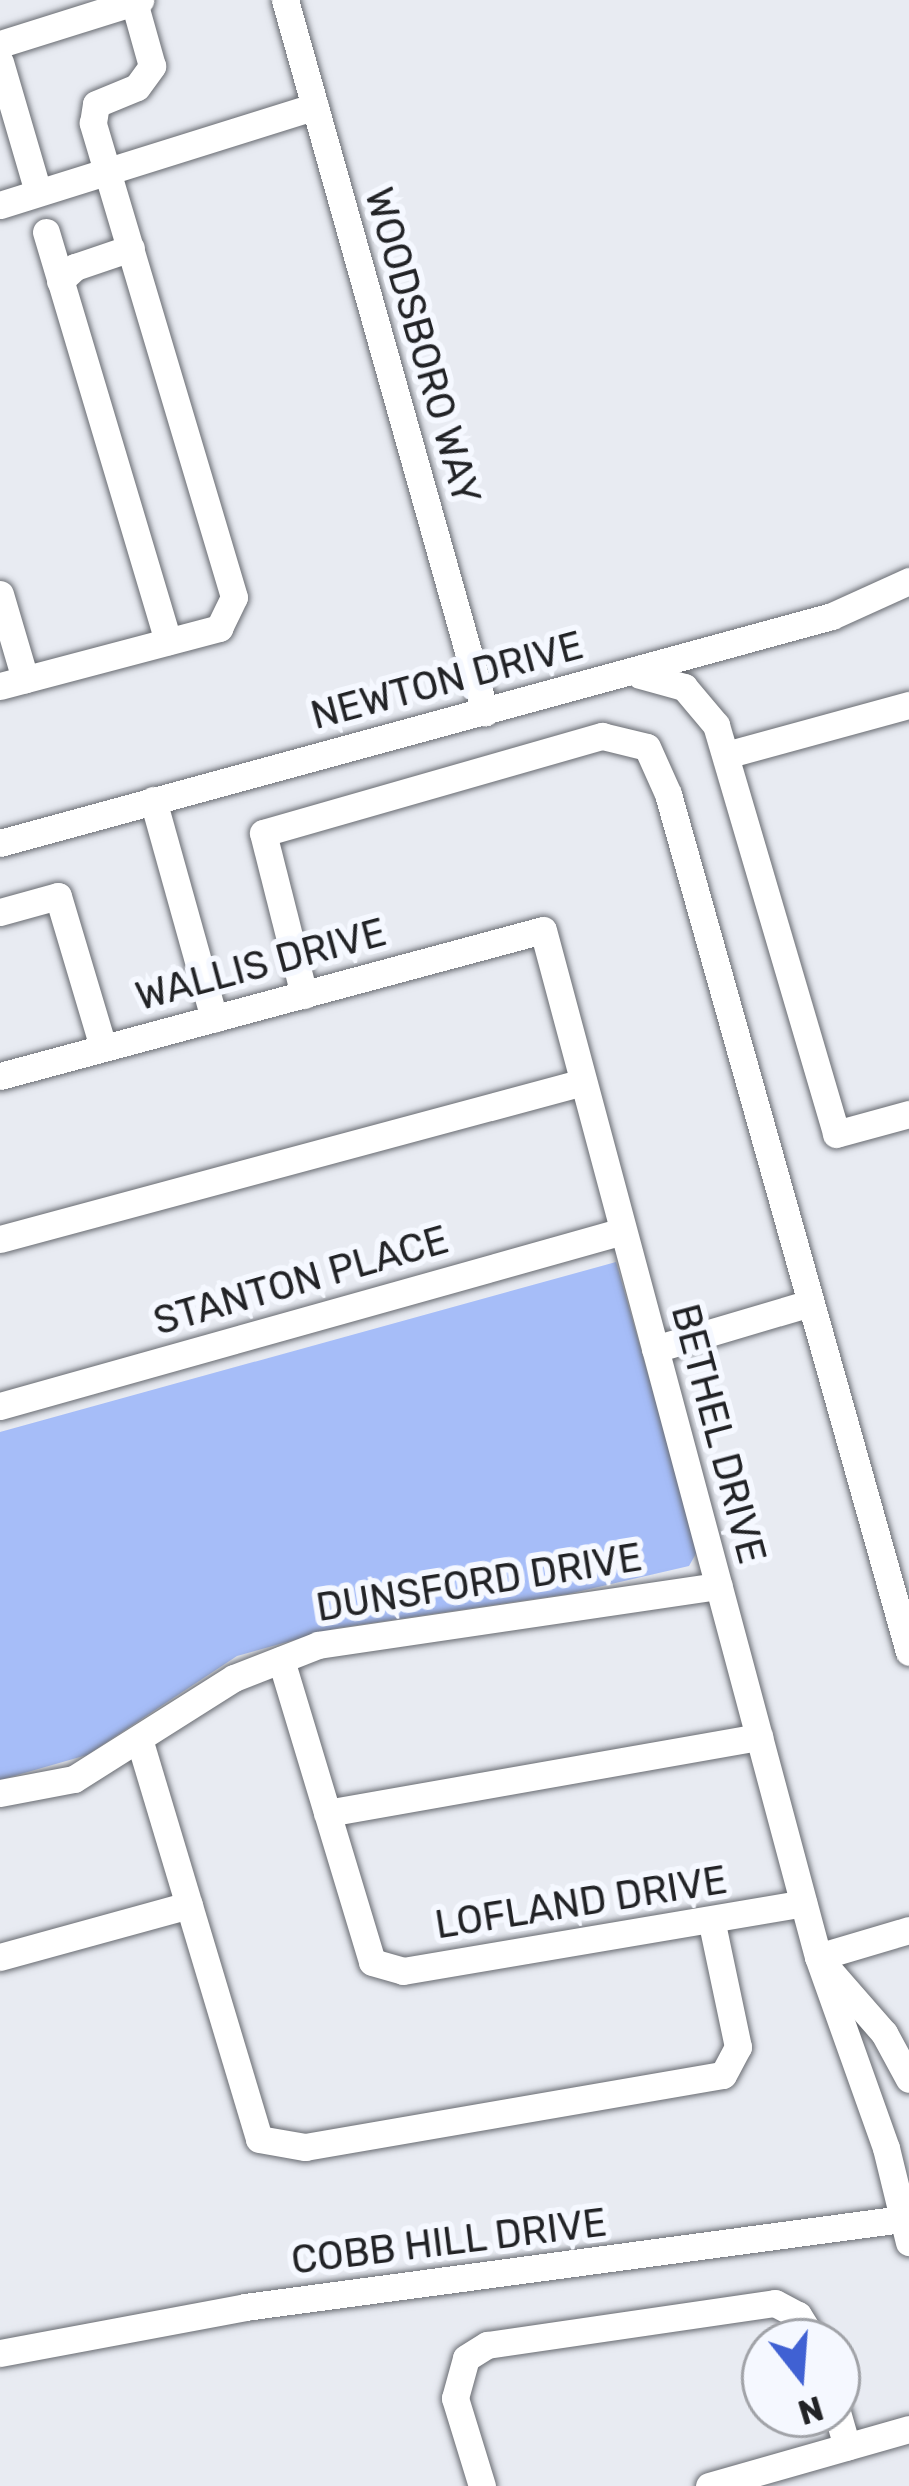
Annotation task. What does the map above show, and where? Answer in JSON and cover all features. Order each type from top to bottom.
[{"type":"street","name":"WOODSBORO WAY","points":[[284,0],[485,712]]},
{"type":"street","points":[[0,44],[137,1],[152,66],[137,87],[95,104],[106,171],[234,597],[218,628],[12,683],[0,594]]},
{"type":"street","points":[[0,62],[38,192]]},
{"type":"street","points":[[3,203],[315,106]]},
{"type":"street","points":[[46,232],[168,641]]},
{"type":"street","points":[[60,281],[75,267],[131,248]]},
{"type":"street","name":"NEWTON DRIVE","points":[[0,843],[832,616],[909,581]]},
{"type":"street","points":[[623,674],[667,678],[698,698],[726,755],[836,1134],[909,1114]]},
{"type":"street","points":[[726,755],[909,705]]},
{"type":"street","points":[[304,995],[263,833],[602,736],[647,747],[668,794],[909,1652]]},
{"type":"street","points":[[153,800],[214,1019]]},
{"type":"street","points":[[0,912],[58,896],[103,1047]]},
{"type":"street","name":"WALLIS DRIVE","points":[[0,1076],[543,930]]},
{"type":"street","name":"BETHEL DRIVE","points":[[543,930],[818,1958],[886,2148],[907,2227]]},
{"type":"street","points":[[0,1239],[584,1082]]},
{"type":"street","name":"STANTON PLACE","points":[[0,1406],[623,1231]]},
{"type":"street","points":[[655,1349],[810,1303]]},
{"type":"street","name":"DUNSFORD DRIVE","points":[[0,1793],[74,1779],[140,1742],[234,1678],[318,1645],[719,1586]]},
{"type":"street","points":[[281,1660],[327,1813],[759,1737]]},
{"type":"street","points":[[140,1742],[259,2139],[304,2147],[722,2075],[738,2047],[712,1924]]},
{"type":"street","name":"LOFLAND DRIVE","points":[[327,1813],[372,1962],[403,1971],[712,1924],[803,1903]]},
{"type":"street","points":[[0,1958],[189,1905]]},
{"type":"street","points":[[818,1958],[909,1930]]},
{"type":"street","name":"BETHEL DRIVE","points":[[818,1958],[884,2033],[909,2079]]},
{"type":"street","name":"COBB HILL DRIVE","points":[[0,2353],[245,2307],[907,2227]]},
{"type":"street","points":[[482,2486],[455,2398],[466,2358],[487,2345],[775,2303],[800,2318]]},
{"type":"street","points":[[709,2486],[909,2429]]},
{"type":"street","points":[[844,2438],[847,2447]]},
{"type":"shaded area","points":[[616,1262],[698,1550],[689,1566],[568,1594],[337,1628],[237,1656],[87,1755],[0,1780],[0,1432]]}]
